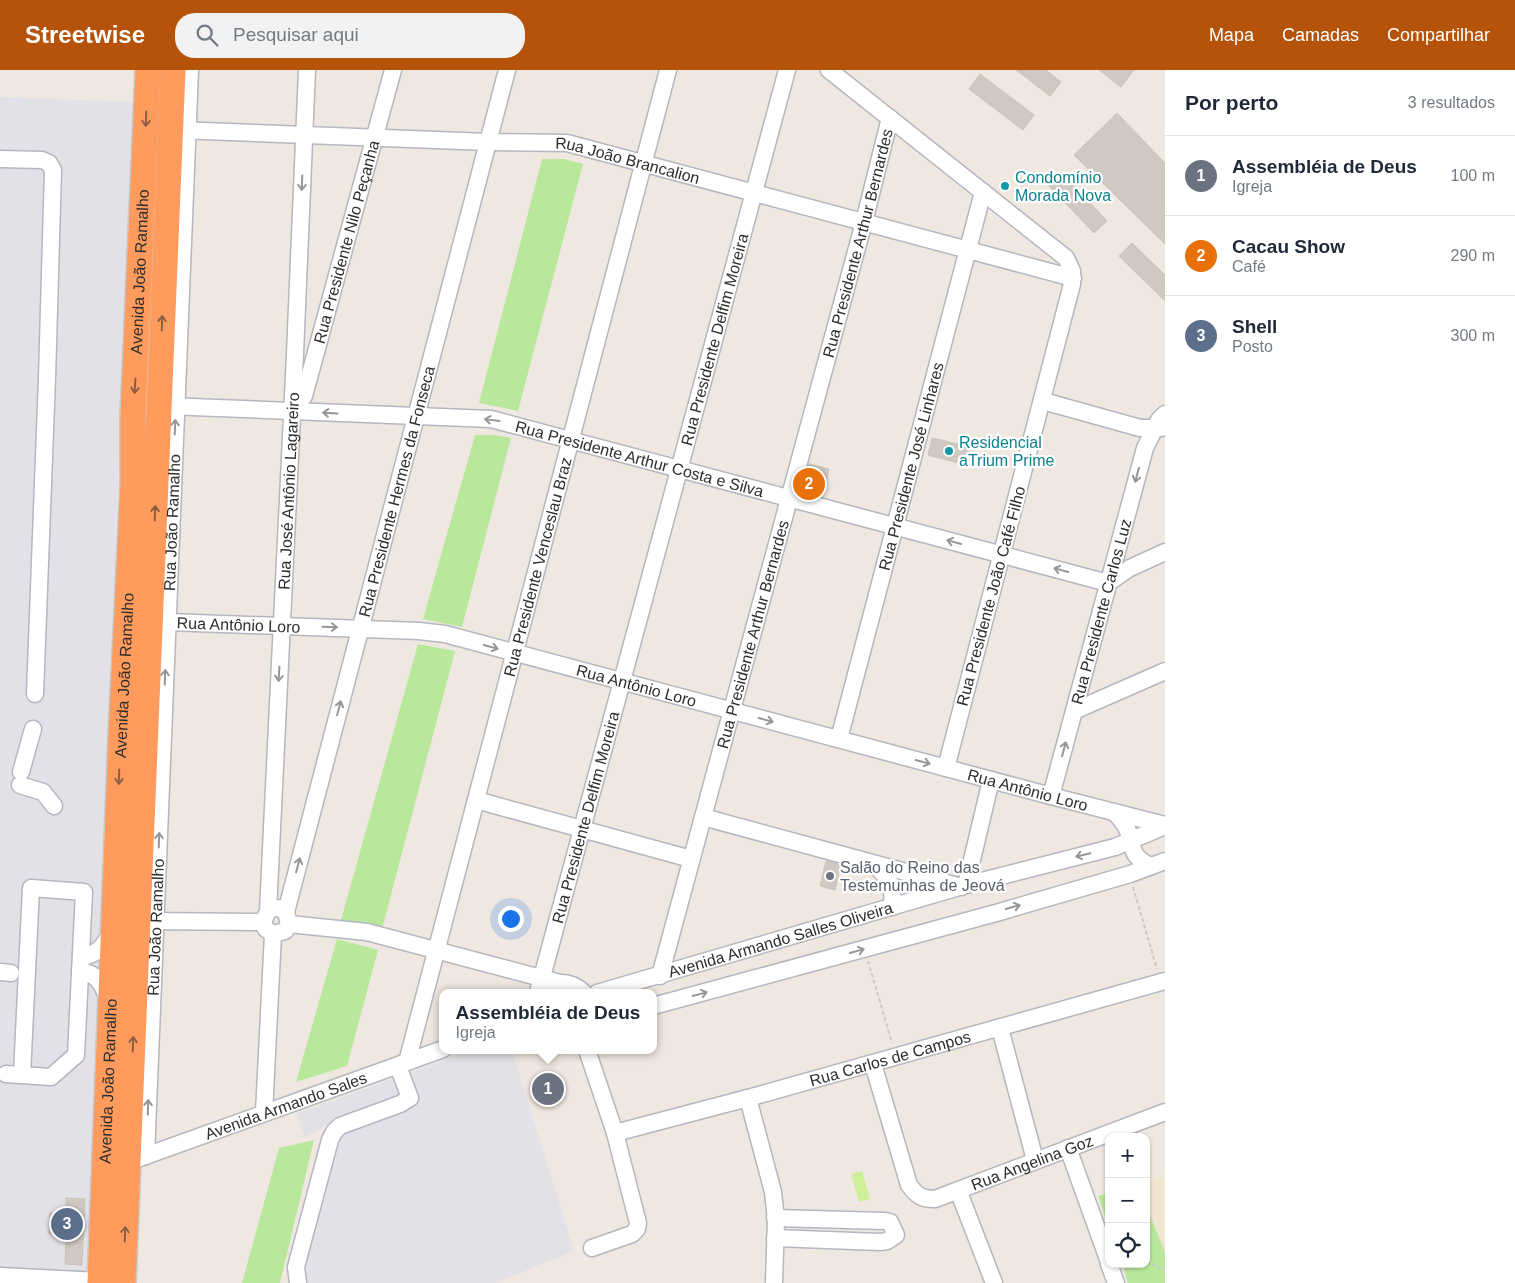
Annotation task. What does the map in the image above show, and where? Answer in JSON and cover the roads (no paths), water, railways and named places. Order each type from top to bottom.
[{"type":"highway","name":"Avenida João Ramalho","points":[[108,1282],[103,1172],[148,70]]},
{"type":"highway","name":"Avenida João Ramalho","points":[[108,1282],[137,1159],[179,130],[173,70]]},
{"type":"highway","points":[[133,416],[144,408],[168,406]]},
{"type":"highway","points":[[132,484],[138,554],[137,592],[140,602],[159,618]]},
{"type":"highway","points":[[103,1172],[137,1159]]},
{"type":"street","points":[[179,130],[190,70]]},
{"type":"street","name":"Rua José Antônio Lagareiro","points":[[264,1113],[268,922],[295,354],[306,70]]},
{"type":"street","name":"Rua Presidente Nilo Peçanha","points":[[292,411],[304,396],[315,359],[393,70]]},
{"type":"street","name":"Rua Presidente Hermes da Fonseca","points":[[287,918],[360,628],[507,70]]},
{"type":"street","name":"Rua Presidente Venceslau Braz","points":[[403,1064],[476,800],[668,70]]},
{"type":"street","name":"Rua Presidente Delfim Moreira","points":[[538,989],[787,70]]},
{"type":"street","points":[[829,70],[1066,258],[1071,266],[1073,278]]},
{"type":"street","name":"Rua Presidente Arthur Bernardes","points":[[660,976],[864,222],[890,118]]},
{"type":"street","name":"Rua João Brancalion","points":[[179,130],[488,142],[567,143],[1073,278]]},
{"type":"street","points":[[0,158],[42,160],[49,163],[53,170],[48,369],[35,694]]},
{"type":"street","name":"Rua Presidente José Linhares","points":[[839,739],[983,192]]},
{"type":"street","name":"Rua Presidente João Café Filho","points":[[946,768],[1073,278]]},
{"type":"street","points":[[295,354],[304,359],[315,359]]},
{"type":"street","points":[[1042,401],[1140,428],[1160,428]]},
{"type":"street","name":"Rua Presidente Arthur Costa e Silva","points":[[168,406],[491,419],[1108,583]]},
{"type":"street","name":"Rua Presidente Carlos Luz","points":[[1051,796],[1145,448],[1160,428],[1165,414]]},
{"type":"street","points":[[1108,583],[1130,568],[1165,552]]},
{"type":"street","name":"Rua Antônio Loro","points":[[159,618],[281,626],[431,632],[1165,825]]},
{"type":"street","points":[[1074,711],[1165,672]]},
{"type":"street","points":[[33,729],[21,778],[43,792],[54,806]]},
{"type":"street","points":[[703,817],[964,886],[991,780]]},
{"type":"street","points":[[476,800],[691,860]]},
{"type":"street","points":[[1115,813],[1126,826],[1137,858],[1158,864]]},
{"type":"street","name":"Avenida Armando Salles Oliveira","points":[[612,989],[964,886],[1130,842],[1165,825]]},
{"type":"street","points":[[873,863],[891,884],[893,891],[892,907]]},
{"type":"street","name":"Avenida Armando Salles Oliveira","points":[[657,1005],[1130,874],[1158,864]]},
{"type":"street","points":[[81,963],[76,1055],[51,1076],[14,1074],[31,888],[84,892],[81,963],[99,979],[110,1006]]},
{"type":"street","points":[[147,921],[268,922],[281,933],[287,927],[287,918],[279,908],[271,909],[268,922]]},
{"type":"street","points":[[287,918],[367,932],[514,971],[538,989],[548,985],[563,983],[578,989]]},
{"type":"street","points":[[81,963],[101,947],[109,935],[114,921]]},
{"type":"street","points":[[548,955],[552,969],[563,983]]},
{"type":"street","name":"Rua Carlos de Campos","points":[[615,1133],[873,1064],[1163,982]]},
{"type":"street","points":[[1000,1028],[1035,1160]]},
{"type":"street","name":"Avenida Armando Sales","points":[[137,1159],[439,1050]]},
{"type":"street","points":[[587,1054],[615,1133],[638,1223],[632,1234],[592,1248]]},
{"type":"street","points":[[298,1283],[296,1267],[330,1140],[340,1126],[400,1104],[410,1098],[403,1064]]},
{"type":"street","name":"Rua Angelina Goz","points":[[873,1064],[910,1185],[915,1193],[927,1199],[935,1199],[1165,1112]]},
{"type":"street","points":[[748,1098],[773,1192],[776,1218],[774,1283]]},
{"type":"street","points":[[1068,1148],[1105,1252]]},
{"type":"street","points":[[958,1190],[994,1283]]},
{"type":"street","points":[[775,1238],[880,1242],[896,1235],[890,1222],[886,1221],[776,1218]]},
{"type":"street","points":[[1111,1268],[1116,1283]]},
{"type":"street","points":[[0,1276],[108,1282]]},
{"type":"place","name":"Condomínio Morada Nova","points":[[1005,186]]},
{"type":"place","name":"Residencial aTrium Prime","points":[[949,451]]},
{"type":"place","name":"Cacau Show","points":[[809,484]]},
{"type":"place","name":"Salão do Reino das Testemunhas de Jeová","points":[[830,876]]},
{"type":"place","name":"Assembléia de Deus","points":[[548,1089]]},
{"type":"place","name":"Shell","points":[[67,1224]]}]
